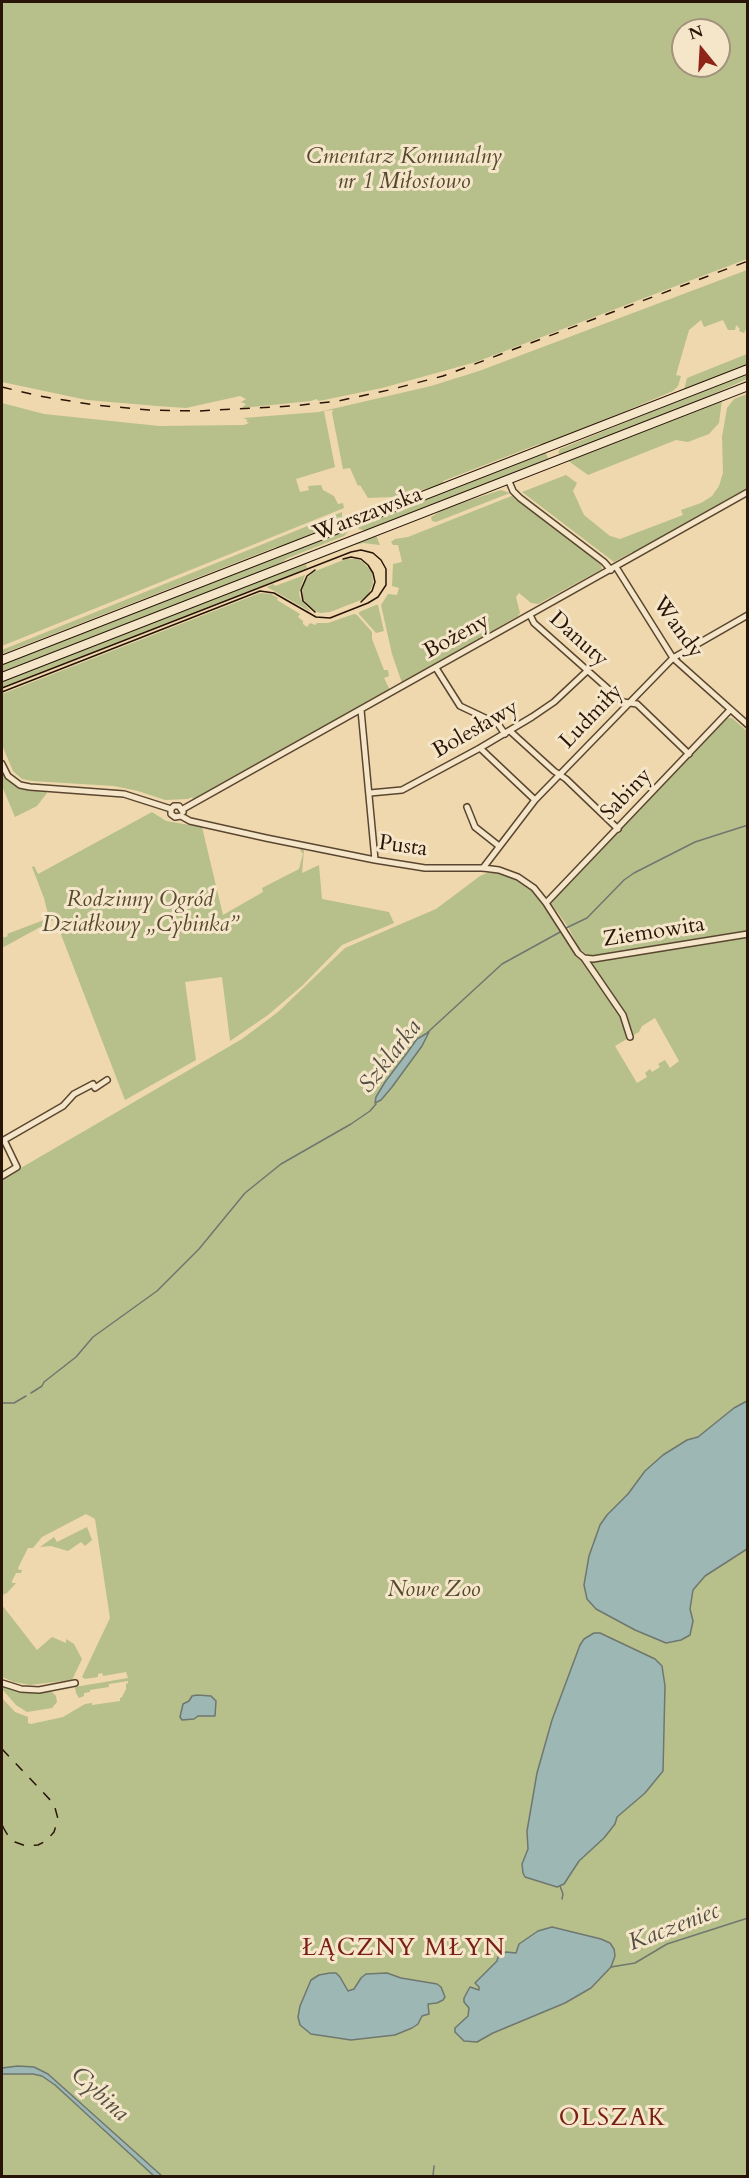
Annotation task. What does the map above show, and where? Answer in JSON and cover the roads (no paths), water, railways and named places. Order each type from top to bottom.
[{"type":"main road","name":"Warszawska","points":[[2,660],[747,369]]},
{"type":"main road","name":"Warszawska","points":[[2,677],[747,386]]},
{"type":"main road","points":[[555,461],[553,451],[557,443]]},
{"type":"street","name":"Wandy","points":[[508,479],[513,491],[520,498],[613,568],[673,658],[747,725]]},
{"type":"street","name":"Bożeny","points":[[183,808],[361,711],[747,492]]},
{"type":"street","name":"Danuty","points":[[530,615],[534,623],[587,671],[623,702],[637,704],[689,754]]},
{"type":"street","name":"Ludmiły","points":[[483,868],[535,800],[673,658],[747,615]]},
{"type":"street","points":[[436,668],[460,706],[498,724],[618,829]]},
{"type":"street","name":"Bolesławy","points":[[370,793],[402,790],[480,748],[554,702],[587,671]]},
{"type":"street","name":"Sabiny","points":[[546,903],[730,710]]},
{"type":"street","points":[[361,711],[375,860]]},
{"type":"street","points":[[480,748],[535,800]]},
{"type":"street","points":[[2,764],[8,776],[20,785],[124,794],[171,809]]},
{"type":"street","points":[[177,805],[183,808],[181,816],[173,816],[171,809],[177,805]]},
{"type":"street","points":[[467,807],[475,827],[499,846]]},
{"type":"street","name":"Pusta","points":[[181,816],[266,838],[375,860],[425,868],[499,870],[523,880],[534,888],[578,953],[585,958]]},
{"type":"street","name":"Ziemowita","points":[[585,958],[593,959],[747,934]]},
{"type":"street","name":"Ziemowita","points":[[585,958],[624,1015],[630,1037]]},
{"type":"street","points":[[2,1176],[17,1167],[4,1140],[63,1106],[74,1094],[93,1084],[95,1088],[107,1080]]},
{"type":"street","points":[[2,1683],[21,1689],[39,1690],[75,1683]]},
{"type":"water","points":[[429,1032],[422,1046],[392,1087],[381,1100],[375,1103],[385,1082],[417,1039]]},
{"type":"water","points":[[747,1401],[747,1549],[705,1576],[693,1590],[690,1609],[693,1621],[690,1635],[681,1640],[666,1643],[635,1630],[596,1609],[587,1599],[584,1585],[589,1556],[600,1525],[607,1515],[628,1494],[645,1471],[663,1455],[687,1440],[698,1437],[734,1408]]},
{"type":"water","points":[[594,1633],[600,1633],[655,1659],[662,1666],[665,1686],[663,1771],[645,1793],[617,1817],[615,1824],[604,1838],[579,1861],[564,1884],[557,1887],[525,1877],[522,1864],[528,1849],[527,1831],[537,1773],[552,1720],[580,1645],[584,1639]]},
{"type":"water","points":[[192,1696],[211,1696],[216,1701],[215,1716],[198,1716],[194,1719],[182,1720],[180,1717],[183,1704]]},
{"type":"water","points":[[552,1927],[610,1943],[615,1956],[611,1967],[591,1988],[565,2003],[477,2042],[464,2041],[455,2032],[455,2028],[468,2016],[469,2008],[464,1998],[470,1987],[479,1990],[475,1983],[497,1961],[498,1957],[506,1952],[516,1953],[519,1944],[538,1931]]},
{"type":"water","points":[[336,1973],[340,1977],[348,1991],[354,1989],[366,1974],[387,1973],[401,1978],[437,1984],[441,1987],[445,1997],[437,2003],[428,2004],[429,2014],[422,2016],[418,2024],[395,2035],[351,2040],[311,2034],[300,2025],[298,2017],[300,2006],[311,1980],[319,1975]]},
{"type":"water","points":[[34,2067],[48,2074],[162,2176],[154,2176],[55,2085],[42,2076],[2,2074],[2,2068]]},
{"type":"waterway","name":"Szklarka","points":[[566,928],[587,918],[624,880],[634,873],[695,842],[748,825]]},
{"type":"waterway","name":"Szklarka","points":[[428,1032],[502,964],[562,931]]},
{"type":"waterway","name":"Szklarka","points":[[31,1393],[76,1357],[93,1337],[157,1291],[199,1249],[245,1193],[281,1164],[351,1124],[376,1104]]},
{"type":"waterway","name":"Szklarka","points":[[2,1403],[14,1403],[26,1396]]},
{"type":"waterway","points":[[560,1886],[562,1899]]},
{"type":"waterway","name":"Kaczeniec","points":[[611,1967],[635,1963],[667,1944],[748,1918]]},
{"type":"waterway","points":[[433,2176],[434,2166]]},
{"type":"tram line","points":[[2,688],[351,552],[361,550],[373,553],[386,569],[386,585],[378,597],[330,618],[316,617],[274,593],[260,591],[2,692]]},
{"type":"tram line","points":[[343,559],[351,557],[361,559],[373,573],[375,582],[372,591],[361,602]]},
{"type":"tram line","points":[[315,570],[307,576],[301,590],[303,601],[315,612]]},
{"type":"railway","points":[[2,387],[39,396],[95,405],[149,410],[198,411],[338,401],[443,376],[748,261]]},
{"type":"railway","points":[[2,1749],[54,1804],[58,1819],[54,1832],[46,1841],[38,1845],[26,1846],[15,1842],[7,1834],[3,1827],[2,1816]]},
{"type":"district","name":"ŁĄCZNY MŁYN","points":[[404,1949]]},
{"type":"district","name":"OLSZAK","points":[[613,2119]]},
{"type":"park label","name":"Cmentarz Komunalny nr 1 Miłostowo","points":[[404,170]]},
{"type":"park label","name":"Rodzinny Ogród Działkowy „Cybinka”","points":[[140,914]]},
{"type":"park label","name":"Nowe Zoo","points":[[434,1591]]},
{"type":"water label","name":"Cybina","points":[[99,2095]]}]
